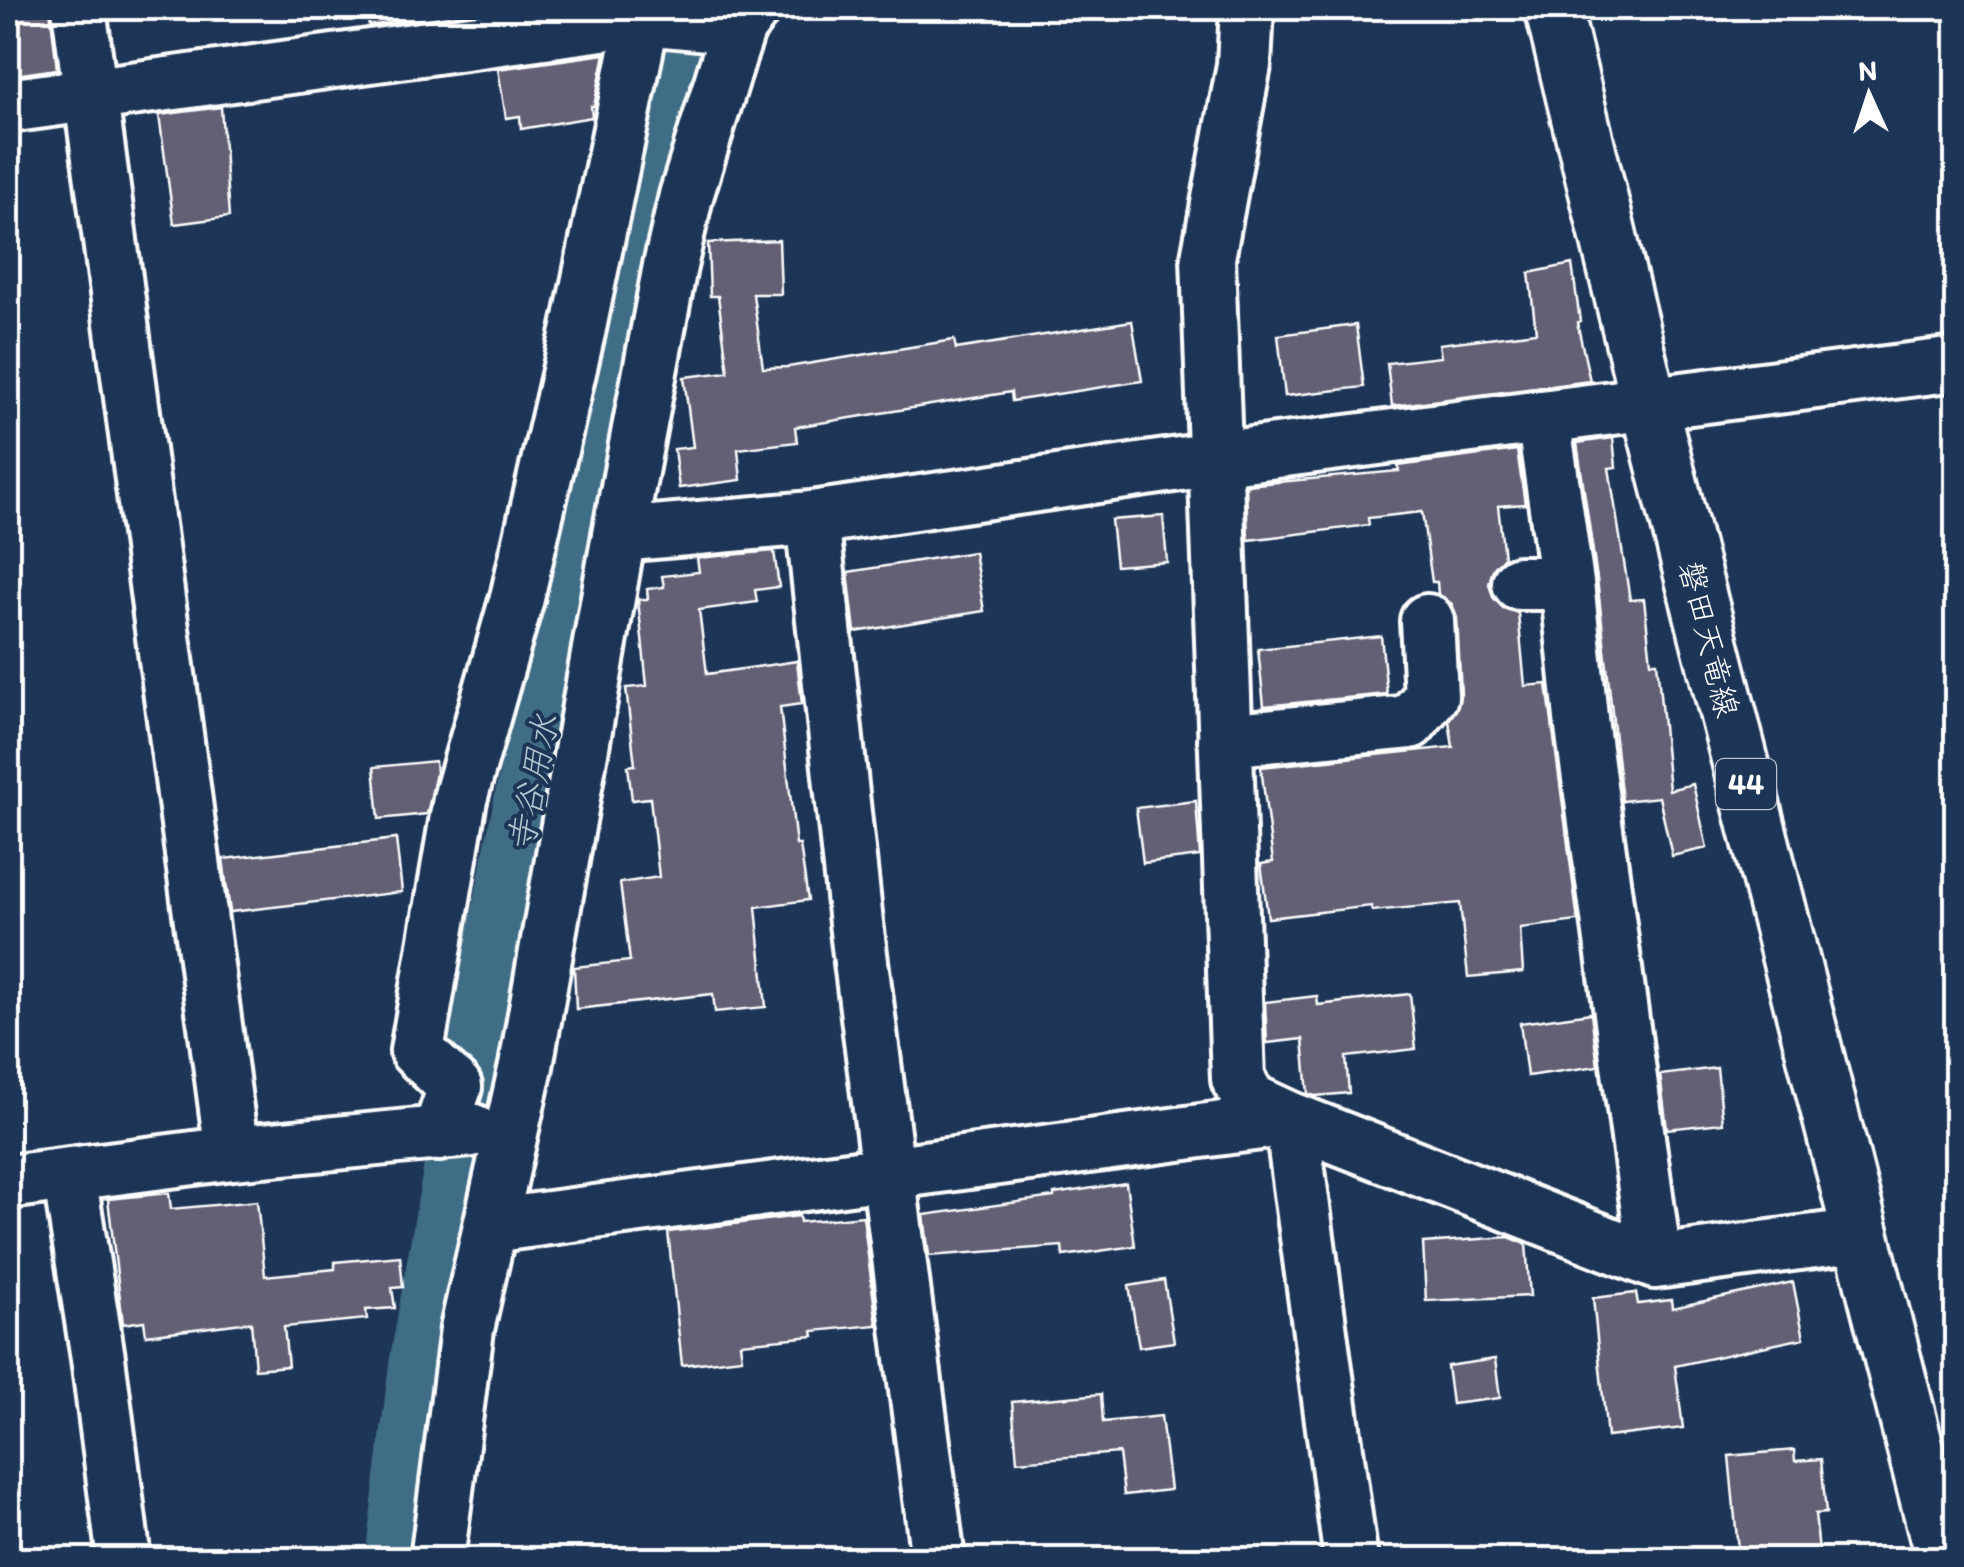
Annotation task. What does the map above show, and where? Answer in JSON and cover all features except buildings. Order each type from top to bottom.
[{"type":"main road","name":"磐田天竜線","points":[[1553,8],[1648,404],[1944,1560]]},
{"type":"street","points":[[79,8],[232,1153]]},
{"type":"street","points":[[1247,8],[1244,66],[1208,258],[1238,1079],[1250,1100],[1291,1119],[1655,1262],[1861,1234]]},
{"type":"street","points":[[8,106],[689,17]]},
{"type":"street","points":[[437,1560],[467,1329],[526,1066],[618,534],[681,215],[689,17]]},
{"type":"street","points":[[439,1134],[455,1087],[417,1051],[460,800],[517,598],[579,328],[689,17]]},
{"type":"street","points":[[618,534],[812,518],[1214,459],[1956,364]]},
{"type":"street","points":[[1543,418],[1543,583],[1582,727],[1655,1262]]},
{"type":"street","points":[[812,518],[854,908],[938,1560]]},
{"type":"street","points":[[1225,740],[1410,722],[1431,696],[1427,621]]},
{"type":"street","points":[[490,1226],[1291,1119]]},
{"type":"street","points":[[1291,1119],[1351,1560]]},
{"type":"street","points":[[8,1182],[232,1153],[512,1126]]},
{"type":"street","points":[[69,1176],[124,1560]]},
{"type":"waterway","name":"寺谷用水","points":[[400,1560],[424,1367],[478,1058],[561,642],[676,8]]}]
